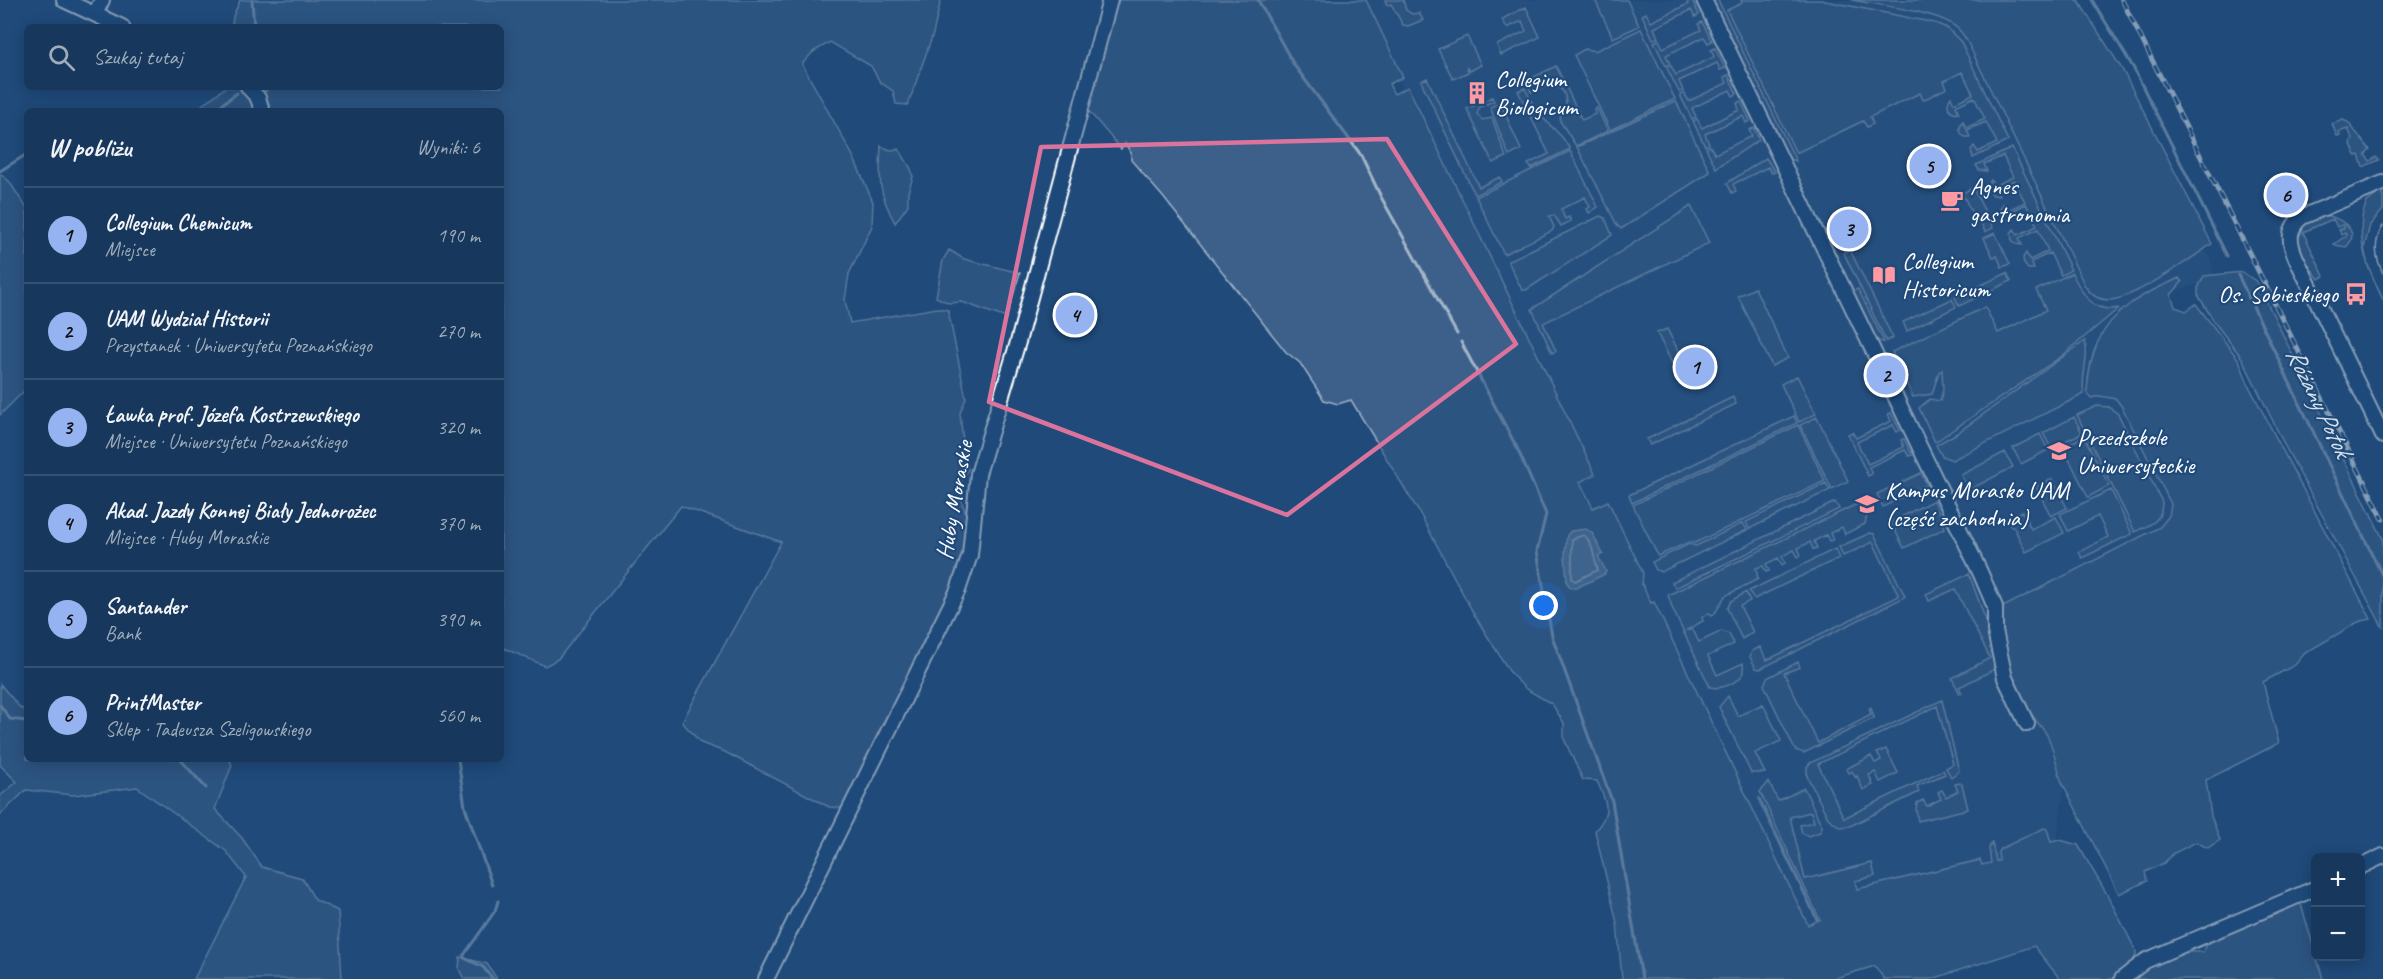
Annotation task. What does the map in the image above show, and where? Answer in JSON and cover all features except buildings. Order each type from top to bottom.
[{"type":"street","points":[[64,0],[116,24]]},
{"type":"street","points":[[95,14],[102,0]]},
{"type":"street","name":"Huby Moraskie","points":[[766,979],[958,590],[969,555],[977,484],[983,455],[1018,342],[1110,0]]},
{"type":"street","points":[[1704,0],[1980,572],[1995,607],[1995,632],[2004,678],[2027,724]]},
{"type":"street","points":[[250,90],[260,104]]},
{"type":"street","points":[[2383,183],[2302,217],[2292,227],[2290,243],[2383,436]]},
{"type":"street","points":[[2365,865],[2383,856]]},
{"type":"street","points":[[2122,979],[2145,961],[2311,890]]},
{"type":"highlighted area","points":[[1387,139],[1516,344],[1287,515],[989,402],[1041,147]]},
{"type":"shaded area","points":[[240,0],[941,0],[933,34],[908,105],[896,104],[893,91],[880,82],[871,66],[830,42],[813,52],[802,64],[853,156],[873,202],[872,226],[849,274],[845,300],[850,323],[937,308],[948,310],[966,398],[960,413],[968,470],[962,480],[960,498],[970,523],[971,544],[956,568],[959,587],[854,802],[842,808],[829,807],[725,752],[701,743],[682,722],[781,542],[681,506],[558,659],[545,666],[504,648],[504,108],[265,108],[263,104],[255,108],[198,108],[222,90],[504,90],[504,24],[232,24],[233,15]]},
{"type":"shaded area","points":[[1115,0],[1366,0],[1403,77],[1389,84],[1394,94],[1408,87],[1595,474],[1580,482],[1593,508],[1608,501],[1643,573],[1642,584],[1651,603],[1654,602],[1808,925],[1817,921],[1760,803],[1759,797],[1820,920],[1760,792],[1769,782],[1778,801],[1804,788],[1822,826],[1820,832],[1808,836],[1802,833],[1800,825],[1814,822],[1811,812],[1790,817],[1805,879],[1872,863],[1875,876],[1855,881],[1857,889],[1980,860],[1982,865],[1991,863],[1989,848],[1992,843],[1996,861],[1999,861],[2000,849],[2044,828],[2047,829],[2051,842],[2060,840],[2078,845],[2108,896],[2136,951],[2129,968],[2113,979],[2060,979],[2034,946],[1932,979],[1884,979],[1875,966],[1832,979],[1622,979],[1617,923],[1595,831],[1604,818],[1605,802],[1597,781],[1583,780],[1564,739],[1564,723],[1552,704],[1526,689],[1511,674],[1475,616],[1419,512],[1351,400],[1338,404],[1324,400],[1300,363],[1286,352],[1131,160],[1131,153],[1125,143],[1121,149],[1087,109]]},
{"type":"shaded area","name":"Kampus Morasko UAM (część zachodnia)","points":[[1361,0],[2056,0],[2113,86],[2210,258],[2215,280],[2166,293],[2094,344],[2210,572],[2067,771],[2055,851],[1713,961],[1492,273]]},
{"type":"shaded area","points":[[1385,0],[1403,0],[1406,10],[1412,14],[1419,13],[1423,20],[1408,26],[1403,25],[1391,4],[1387,5]]},
{"type":"shaded area","points":[[1595,0],[1627,0],[1639,26],[1613,38]]},
{"type":"shaded area","points":[[1687,0],[1692,0],[1699,15],[1695,17],[1691,10],[1654,28],[1658,38],[1653,39],[1642,15],[1646,13],[1651,22],[1688,4]]},
{"type":"shaded area","points":[[1709,0],[1718,0],[1796,161],[1788,159]]},
{"type":"shaded area","points":[[1741,0],[1821,0],[1935,23],[1947,28],[1961,42],[2008,141],[1973,158],[1971,150],[1974,146],[1978,152],[1997,143],[1986,122],[1967,130],[1970,137],[1965,137],[1960,132],[1960,125],[1963,121],[1966,128],[1985,119],[1974,97],[1956,106],[1959,113],[1949,108],[1948,102],[1951,97],[1954,103],[1973,94],[1962,72],[1944,81],[1947,88],[1923,100],[1920,93],[1870,117],[1873,124],[1867,127],[1863,121],[1796,153],[1727,10],[1742,3]]},
{"type":"shaded area","points":[[1852,0],[2078,0],[2122,69],[2212,244],[2161,278],[2131,294],[2108,300],[2095,296],[2085,286],[1961,32],[1950,23],[1930,15]]},
{"type":"shaded area","points":[[1526,7],[1540,37],[1501,55],[1497,45],[1526,31],[1522,21],[1507,28],[1502,19]]},
{"type":"shaded area","points":[[1702,22],[1712,41],[1708,43],[1704,37],[1666,55],[1670,64],[1666,66],[1654,42],[1659,40],[1663,48],[1701,30],[1698,24]]},
{"type":"shaded area","points":[[1641,29],[1675,99],[1610,130],[1574,55],[1585,49],[1595,51]]},
{"type":"shaded area","points":[[1467,36],[1481,65],[1470,71],[1467,68],[1468,72],[1453,79],[1438,49]]},
{"type":"shaded area","points":[[1715,48],[1725,68],[1720,70],[1717,63],[1679,81],[1683,91],[1679,92],[1667,68],[1671,66],[1676,75],[1714,57],[1711,50]]},
{"type":"shaded area","points":[[1556,66],[1582,120],[1595,114],[1594,109],[1597,108],[1608,131],[1576,146],[1560,121],[1566,103],[1562,91],[1554,86],[1548,86],[1531,92],[1526,81]]},
{"type":"shaded area","points":[[1728,75],[1737,94],[1733,96],[1730,90],[1692,108],[1696,117],[1692,119],[1680,95],[1684,93],[1689,101],[1727,83],[1724,77]]},
{"type":"shaded area","points":[[1427,78],[1479,187],[1500,177],[1502,182],[1475,195],[1421,81]]},
{"type":"shaded area","points":[[1525,88],[1536,111],[1562,137],[1570,149],[1531,168],[1528,164],[1549,154],[1518,91]]},
{"type":"shaded area","points":[[1492,97],[1494,101],[1480,107],[1477,114],[1482,120],[1492,118],[1506,157],[1493,163],[1467,109]]},
{"type":"shaded area","points":[[1676,101],[1710,172],[1621,229],[1577,147]]},
{"type":"shaded area","points":[[1741,101],[1750,121],[1746,123],[1743,116],[1705,134],[1709,144],[1705,146],[1693,121],[1697,119],[1702,128],[1739,110],[1737,103]]},
{"type":"shaded area","points":[[1500,102],[1521,150],[1509,156],[1490,107]]},
{"type":"shaded area","points":[[2343,120],[2348,122],[2370,150],[2365,155],[2370,161],[2376,157],[2379,160],[2363,167],[2359,155],[2356,156],[2350,142],[2353,140],[2348,129],[2339,132],[2340,135],[2337,136],[2332,124]]},
{"type":"shaded area","points":[[1754,128],[1759,140],[1716,168],[1706,148],[1710,146],[1715,154],[1752,136],[1749,130]]},
{"type":"shaded area","points":[[881,146],[890,150],[899,149],[913,177],[908,192],[908,205],[895,223],[885,202],[881,186]]},
{"type":"shaded area","points":[[2012,148],[2071,270],[2061,275],[2050,253],[2031,262],[2034,269],[2028,269],[2024,264],[2023,258],[2026,253],[2030,260],[2048,251],[2038,229],[2019,238],[2022,245],[2012,240],[2011,233],[2014,229],[2018,235],[2037,226],[2026,204],[2008,213],[2011,220],[2004,220],[2000,215],[2003,204],[2006,211],[2025,202],[2014,180],[1996,189],[1999,196],[1988,191],[1988,184],[1991,180],[1994,186],[2013,177],[2003,156],[1984,164],[1987,171],[1979,170],[1976,165]]},
{"type":"shaded area","points":[[1570,151],[1598,207],[1589,213],[1587,209],[1590,207],[1585,197],[1561,209],[1565,219],[1569,217],[1571,221],[1561,226],[1554,215],[1549,216],[1554,227],[1552,231],[1504,254],[1476,197]]},
{"type":"shaded area","points":[[1766,158],[1775,172],[1772,173],[1768,167],[1733,184],[1736,191],[1732,193],[1727,183]]},
{"type":"shaded area","points":[[0,174],[9,181],[24,204],[24,391],[0,415]]},
{"type":"shaded area","points":[[1973,188],[1993,228],[1985,232],[1980,220],[1976,221],[1962,193]]},
{"type":"shaded area","points":[[2383,190],[2383,210],[2370,225],[2364,248],[2367,263],[2364,252],[2361,227],[2363,214],[2367,202]]},
{"type":"shaded area","points":[[1691,206],[1709,243],[1543,323],[1556,351],[1552,353],[1532,309]]},
{"type":"shaded area","points":[[2321,215],[2340,220],[2352,235],[2346,247],[2335,245],[2347,235],[2345,232],[2341,234],[2339,230],[2344,228],[2342,225],[2337,227],[2333,219],[2303,232],[2324,276],[2319,279],[2303,258],[2298,240],[2305,223]]},
{"type":"shaded area","points":[[1600,216],[1605,218],[1612,235],[1526,290],[1522,290],[1508,261]]},
{"type":"shaded area","points":[[1995,233],[2010,264],[2002,267],[1997,256],[1993,257],[1984,238]]},
{"type":"shaded area","points":[[949,250],[964,259],[1020,273],[1006,318],[962,302],[949,303],[936,297],[943,260]]},
{"type":"shaded area","points":[[1850,250],[1893,338],[1886,341],[1844,253]]},
{"type":"shaded area","points":[[2242,272],[2257,282],[2383,539],[2383,628],[2286,448],[2242,358],[2215,323],[2198,295],[2198,288],[2204,276]]},
{"type":"shaded area","points":[[2007,273],[2011,281],[1959,306],[1955,297]]},
{"type":"shaded area","points":[[2072,273],[2084,294],[2095,305],[2110,309],[2119,308],[2062,356],[1935,442],[1919,408],[1930,399],[1940,401],[1943,390],[1942,370],[1939,372],[1932,394],[1913,397],[1892,352],[1985,307],[1998,333],[2046,310],[2036,290]]},
{"type":"shaded area","points":[[2179,278],[2182,282],[2171,295],[2175,307],[2186,311],[2196,304],[2239,360],[2249,386],[2371,619],[2358,622],[2305,653],[2295,665],[2263,682],[2279,743],[2206,780],[2211,816],[2220,840],[2208,848],[2196,842],[2174,853],[2164,863],[2145,872],[2147,881],[2119,894],[2061,780],[2047,735],[2030,712],[2011,675],[2002,646],[2000,619],[2003,607],[2160,527],[2169,516],[2171,504],[2122,407],[2116,399],[2100,396],[2091,398],[2087,392],[2093,354],[2110,322],[2135,300]]},
{"type":"shaded area","points":[[1755,288],[1788,358],[1772,366],[1738,296]]},
{"type":"shaded area","points":[[1858,289],[1884,342],[1876,341],[1851,292]]},
{"type":"shaded area","points":[[1952,299],[1956,307],[1907,331],[1903,322]]},
{"type":"shaded area","points":[[1667,329],[1682,358],[1672,363],[1657,333]]},
{"type":"shaded area","points":[[2085,341],[2084,394],[1952,460],[1942,456],[1936,445],[1957,433]]},
{"type":"shaded area","points":[[1797,376],[1816,414],[1799,422],[1781,384]]},
{"type":"shaded area","points":[[1733,397],[1736,404],[1650,445],[1647,439]]},
{"type":"shaded area","points":[[2097,406],[2109,407],[2118,414],[2162,502],[2158,518],[2135,532],[2077,415]]},
{"type":"shaded area","points":[[1891,413],[1900,430],[1897,432],[1893,425],[1857,442],[1868,464],[1904,447],[1901,440],[1904,439],[1912,455],[1909,456],[1905,450],[1869,467],[1872,474],[1868,476],[1848,434],[1852,432],[1856,438],[1891,421],[1888,414]]},
{"type":"shaded area","points":[[1794,416],[1797,423],[1632,503],[1629,495]]},
{"type":"shaded area","points":[[1817,417],[1848,481],[1832,489],[1800,425]]},
{"type":"shaded area","points":[[2074,417],[2082,433],[2051,448],[2043,433]]},
{"type":"shaded area","points":[[1798,425],[1825,481],[1695,543],[1689,542],[1658,556],[1633,505]]},
{"type":"shaded area","points":[[2040,434],[2048,450],[2021,464],[2013,448]]},
{"type":"shaded area","points":[[2084,436],[2109,486],[2088,497],[2063,447]]},
{"type":"shaded area","points":[[2005,452],[2013,467],[1969,490],[1961,475]]},
{"type":"shaded area","points":[[1921,473],[1930,491],[1927,493],[1924,486],[1883,507],[1877,494]]},
{"type":"shaded area","points":[[2052,479],[2067,508],[2051,516],[2036,487]]},
{"type":"shaded area","points":[[1826,483],[1830,490],[1749,529],[1746,522]]},
{"type":"shaded area","points":[[2111,490],[2132,534],[2082,558],[2079,552],[2108,537],[2098,516],[2068,531],[2060,514]]},
{"type":"shaded area","points":[[1934,500],[1945,528],[1904,548],[1891,522]]},
{"type":"shaded area","points":[[1835,502],[1839,509],[1675,588],[1672,582]]},
{"type":"shaded area","points":[[1857,504],[1867,515],[1865,524],[1845,534],[1842,527],[1830,533],[1833,540],[1829,541],[1826,535],[1814,541],[1817,548],[1813,549],[1810,542],[1798,548],[1801,555],[1798,557],[1794,550],[1782,556],[1785,563],[1782,565],[1778,558],[1766,564],[1769,571],[1766,572],[1763,566],[1756,568],[1758,579],[1725,596],[1714,615],[1711,616],[1709,613],[1702,617],[1703,621],[1687,630],[1693,630],[1699,642],[1722,631],[1729,634],[1734,644],[1708,656],[1717,675],[1743,663],[1744,673],[1737,680],[1724,687],[1710,687],[1668,595]]},
{"type":"shaded area","points":[[2022,511],[2031,529],[2056,517],[2064,533],[2026,552],[2007,519]]},
{"type":"shaded area","points":[[1743,523],[1747,530],[1661,572],[1656,570],[1652,562],[1689,544],[1696,546]]},
{"type":"shaded area","points":[[1870,533],[1874,534],[1905,596],[1760,669],[1756,668],[1750,657],[1752,651],[1760,647],[1767,660],[1899,596],[1873,542],[1843,556],[1839,547]]},
{"type":"shaded area","points":[[1835,549],[1839,558],[1754,599],[1749,591]]},
{"type":"shaded area","points":[[1969,574],[1985,618],[1994,664],[1993,670],[1959,687],[1962,693],[1960,694],[1952,678],[1990,658],[1955,589],[1929,601],[1926,594]]},
{"type":"shaded area","points":[[1746,592],[1750,601],[1740,606],[1753,632],[1742,639],[1727,608],[1731,601]]},
{"type":"shaded area","points":[[1798,662],[1800,667],[1784,673],[1818,743],[1871,715],[1869,709],[1871,708],[1874,718],[1804,753],[1795,750],[1764,685],[1767,678]]},
{"type":"shaded area","points":[[0,684],[21,709],[24,709],[24,762],[230,762],[232,765],[215,809],[242,838],[262,867],[302,878],[315,900],[338,911],[342,979],[194,979],[246,877],[226,851],[137,787],[74,795],[26,790],[0,815],[0,796],[17,782],[0,765]]},
{"type":"shaded area","points":[[1728,696],[1738,716],[1763,704],[1781,741],[1755,753],[1765,773],[1751,773],[1719,707]]},
{"type":"shaded area","points":[[1942,700],[1959,771],[1951,777],[1946,768],[1953,764],[1937,706],[1818,764],[1844,818],[1943,770],[1945,774],[1917,786],[1919,792],[1850,826],[1840,827],[1828,818],[1807,776],[1807,767],[1810,763]]},
{"type":"shaded area","points":[[1886,749],[1898,773],[1880,782],[1875,772],[1869,775],[1873,785],[1863,790],[1857,776],[1855,777],[1852,771],[1849,773],[1846,769],[1871,756],[1875,763],[1881,760],[1877,753]]},
{"type":"shaded area","points":[[1960,783],[1968,809],[1918,821],[1917,803],[1923,800],[1927,806],[1941,799],[1938,792],[1942,790],[1946,797],[1958,791],[1955,784]]},
{"type":"shaded area","points":[[2300,901],[2311,938],[2311,961],[2318,961],[2323,979],[2131,979],[2142,970],[2183,952],[2203,952],[2207,941]]},
{"type":"shaded area","points":[[460,957],[487,964],[497,979],[464,979],[459,969]]},
{"type":"water","points":[[1586,529],[1592,533],[1603,554],[1598,556],[1606,571],[1605,574],[1576,588],[1571,588],[1567,583],[1565,553],[1567,535],[1571,531]]},
{"type":"waterway","points":[[252,0],[254,24]]},
{"type":"waterway","points":[[1258,0],[1294,65],[1361,155],[1381,197],[1457,334]]},
{"type":"waterway","name":"Różany Potok","points":[[2092,0],[2133,67],[2227,256]]},
{"type":"waterway","points":[[217,108],[237,93]]},
{"type":"waterway","points":[[267,100],[269,108]]},
{"type":"waterway","points":[[0,171],[24,156]]},
{"type":"waterway","name":"Różany Potok","points":[[2238,275],[2383,577]]},
{"type":"waterway","points":[[1461,342],[1517,448],[1546,514],[1537,551],[1552,636],[1612,801],[1642,979]]},
{"type":"waterway","points":[[0,705],[10,719],[24,721]]},
{"type":"waterway","points":[[183,762],[206,788]]},
{"type":"waterway","points":[[458,762],[465,807],[492,885]]},
{"type":"waterway","points":[[493,979],[483,967],[464,958],[464,955],[495,911],[498,901]]},
{"type":"tram line","points":[[2383,226],[2376,244],[2378,261],[2383,273]]},
{"type":"railway","points":[[2122,0],[2383,519]]},
{"type":"place","name":"Collegium Biologicum","points":[[1477,93]]},
{"type":"place","name":"Santander","points":[[1929,166]]},
{"type":"place","name":"PrintMaster","points":[[2286,195]]},
{"type":"place","name":"Agnes gastronomia","points":[[1952,200]]},
{"type":"place","name":"Ławka prof. Józefa Kostrzewskiego","points":[[1849,229]]},
{"type":"place","name":"Collegium Historicum","points":[[1884,275]]},
{"type":"place","name":"Os. Sobieskiego","points":[[2356,294]]},
{"type":"place","name":"Akad. Jazdy Konnej Biały Jednorożec","points":[[1075,315]]},
{"type":"place","name":"Collegium Chemicum","points":[[1695,367]]},
{"type":"place","name":"UAM Wydział Historii","points":[[1886,375]]},
{"type":"place","name":"Przedszkole Uniwersyteckie","points":[[2059,451]]},
{"type":"place","name":"Kampus Morasko UAM (część zachodnia)","points":[[1867,504]]}]
